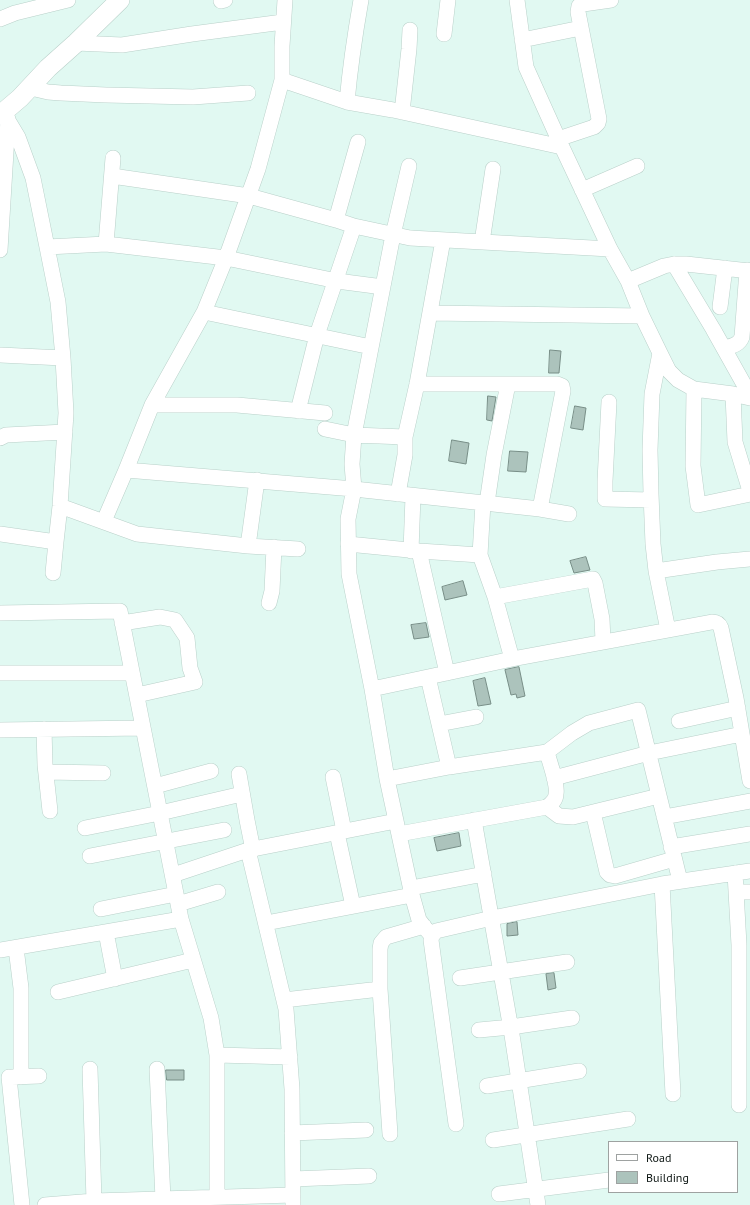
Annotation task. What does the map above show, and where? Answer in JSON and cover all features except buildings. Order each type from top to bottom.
[{"type":"main road","points":[[4,116],[48,68],[120,0]]},
{"type":"street","points":[[0,19],[22,11],[68,0]]},
{"type":"street","points":[[104,521],[152,405],[204,312],[249,196],[258,169],[282,80],[282,46],[285,0]]},
{"type":"street","points":[[347,102],[355,32],[362,0]]},
{"type":"street","points":[[444,34],[448,0]]},
{"type":"street","points":[[517,0],[526,67],[582,190],[610,249],[628,281],[642,316],[669,371],[678,380],[694,389],[733,394],[750,398]]},
{"type":"street","points":[[282,80],[347,102],[560,143],[594,127],[598,123],[599,119],[578,12],[579,6],[583,4],[611,0]]},
{"type":"street","points":[[76,43],[122,45],[283,22]]},
{"type":"street","points":[[522,40],[581,28]]},
{"type":"street","points":[[402,112],[410,30]]},
{"type":"street","points":[[31,88],[61,93],[193,97],[248,93]]},
{"type":"street","points":[[4,116],[18,137],[33,178],[58,302],[66,413],[60,506],[53,573]]},
{"type":"street","points":[[0,250],[4,116]]},
{"type":"street","points":[[336,220],[358,142]]},
{"type":"street","points":[[106,244],[113,158]]},
{"type":"street","points":[[409,166],[393,235],[354,434],[352,464],[354,489],[348,519],[349,574],[372,689],[387,779],[411,891],[419,920],[428,931],[431,940],[456,1124]]},
{"type":"street","points":[[582,190],[637,166]]},
{"type":"street","points":[[482,242],[493,169]]},
{"type":"street","points":[[112,176],[249,196],[354,226],[410,238],[610,249]]},
{"type":"street","points":[[298,411],[317,335],[354,226]]},
{"type":"street","points":[[443,240],[417,384],[405,437],[405,495],[415,551],[447,673]]},
{"type":"street","points":[[48,247],[106,244],[226,258],[336,281],[383,287]]},
{"type":"street","points":[[628,281],[664,266],[674,264],[748,270],[742,337],[738,343],[724,348]]},
{"type":"street","points":[[674,264],[750,395]]},
{"type":"street","points":[[720,307],[725,268]]},
{"type":"street","points":[[204,312],[371,347]]},
{"type":"street","points":[[430,313],[642,316]]},
{"type":"street","points":[[660,354],[652,394],[650,450],[651,500],[656,571],[668,630]]},
{"type":"street","points":[[0,356],[63,358]]},
{"type":"street","points":[[417,384],[557,384],[562,386],[563,388],[540,509]]},
{"type":"street","points":[[508,384],[485,503],[480,555],[495,597],[512,659]]},
{"type":"street","points":[[694,389],[693,466],[698,505],[750,493],[735,442],[733,394]]},
{"type":"street","points":[[610,402],[605,499],[651,500]]},
{"type":"street","points":[[152,405],[237,404],[325,413]]},
{"type":"street","points":[[325,429],[354,434],[405,437]]},
{"type":"street","points":[[0,438],[6,435],[65,432]]},
{"type":"street","points":[[126,470],[354,489],[540,509],[569,514]]},
{"type":"street","points":[[248,546],[256,480]]},
{"type":"street","points":[[60,506],[137,534],[248,546],[298,548]]},
{"type":"street","points":[[0,534],[56,542]]},
{"type":"street","points":[[348,544],[415,551],[480,555]]},
{"type":"street","points":[[269,603],[272,590],[274,547]]},
{"type":"street","points":[[656,571],[717,562],[750,559]]},
{"type":"street","points":[[495,597],[593,579],[602,618],[603,641]]},
{"type":"street","points":[[0,613],[120,611],[179,906],[193,960],[211,1018],[217,1055],[217,1197]]},
{"type":"street","points":[[122,623],[160,617],[175,620],[186,638],[190,668],[195,682],[137,695]]},
{"type":"street","points":[[372,689],[603,641],[717,622],[720,624],[741,700],[750,781]]},
{"type":"street","points":[[0,673],[132,673]]},
{"type":"street","points":[[428,677],[449,767]]},
{"type":"street","points":[[679,721],[741,700]]},
{"type":"street","points":[[387,779],[449,767],[547,752],[572,733],[589,723],[638,710],[680,881]]},
{"type":"street","points":[[439,724],[476,717]]},
{"type":"street","points":[[0,730],[144,728]]},
{"type":"street","points":[[44,729],[50,810]]},
{"type":"street","points":[[554,778],[744,729]]},
{"type":"street","points":[[173,875],[251,850],[341,832],[474,820],[547,806],[554,802],[557,793],[547,752]]},
{"type":"street","points":[[46,772],[103,773]]},
{"type":"street","points":[[155,786],[211,772]]},
{"type":"street","points":[[45,1205],[94,1201],[217,1197],[293,1200],[292,1089],[286,1009],[251,850],[239,774]]},
{"type":"street","points":[[333,777],[353,906]]},
{"type":"street","points":[[85,828],[160,813],[242,794]]},
{"type":"street","points":[[547,806],[559,816],[573,817],[659,796]]},
{"type":"street","points":[[664,817],[750,801]]},
{"type":"street","points":[[593,812],[607,872],[610,875],[615,876],[673,853],[750,834]]},
{"type":"street","points":[[474,820],[511,1027],[538,1205]]},
{"type":"street","points":[[90,856],[224,830]]},
{"type":"street","points":[[390,1134],[380,989],[380,949],[381,943],[386,936],[436,931],[492,918],[662,884],[750,871]]},
{"type":"street","points":[[735,873],[743,892],[739,945],[739,1105]]},
{"type":"street","points":[[266,923],[353,906],[484,874]]},
{"type":"street","points":[[662,884],[673,1094]]},
{"type":"street","points":[[0,950],[106,932],[218,892]]},
{"type":"street","points":[[101,909],[179,906]]},
{"type":"street","points":[[106,932],[115,979]]},
{"type":"street","points":[[16,948],[21,988],[10,1077],[22,1205]]},
{"type":"street","points":[[58,992],[193,960]]},
{"type":"street","points":[[460,978],[567,962]]},
{"type":"street","points":[[284,1000],[380,989]]},
{"type":"street","points":[[479,1030],[572,1018]]},
{"type":"street","points":[[217,1055],[290,1057]]},
{"type":"street","points":[[90,1069],[94,1201]]},
{"type":"street","points":[[157,1069],[163,1199]]},
{"type":"street","points":[[487,1086],[578,1071]]},
{"type":"street","points":[[10,1077],[39,1076]]},
{"type":"street","points":[[493,1140],[628,1119]]},
{"type":"street","points":[[292,1133],[366,1130]]},
{"type":"street","points":[[293,1179],[369,1176]]},
{"type":"street","points":[[498,1194],[608,1180]]}]
